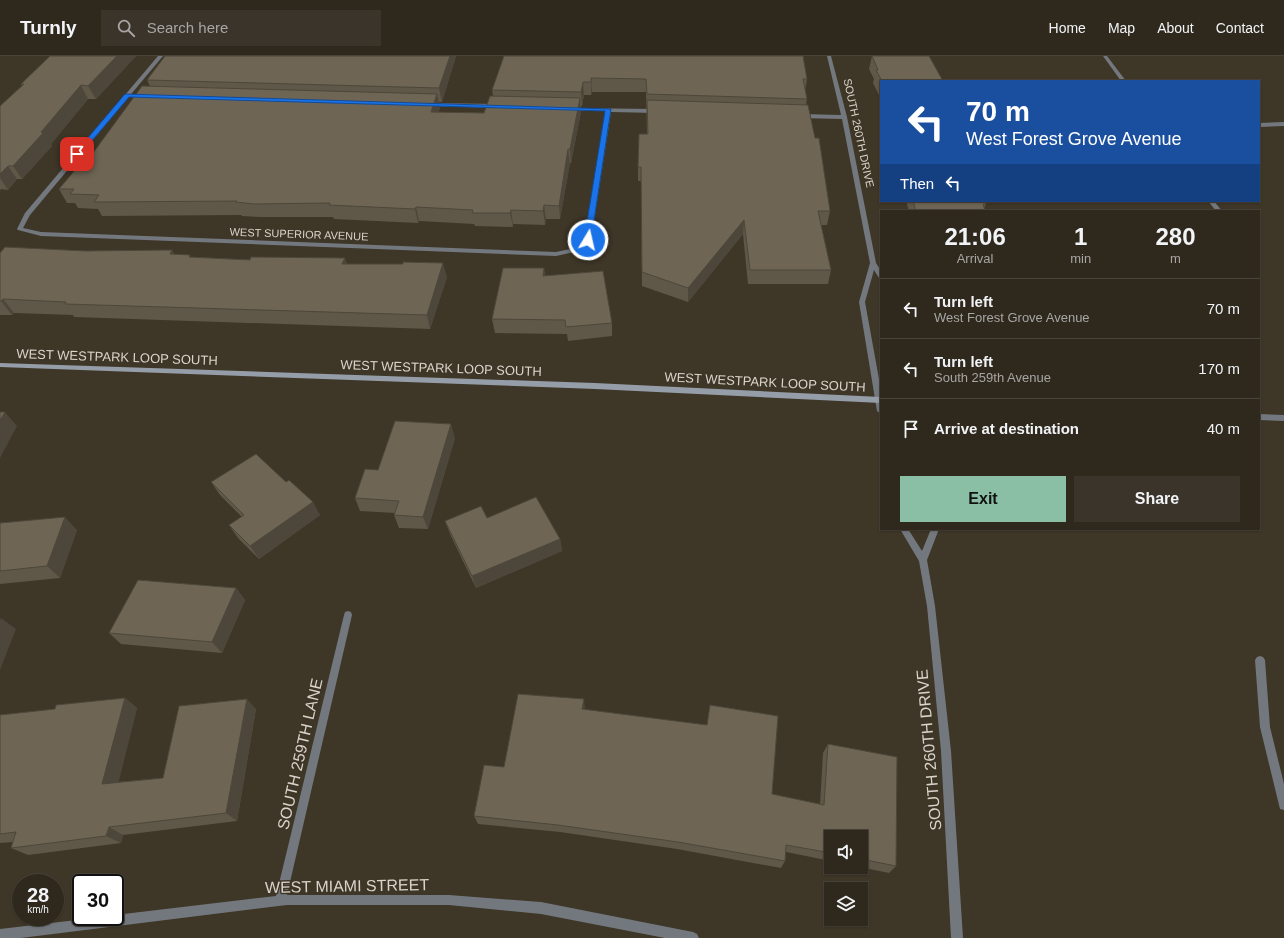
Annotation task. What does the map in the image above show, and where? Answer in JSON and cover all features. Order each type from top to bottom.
[{"type":"street","points":[[128,95],[162,56]]},
{"type":"street","name":"SOUTH 260TH DRIVE","points":[[829,56],[844,117],[873,263],[880,275]]},
{"type":"street","points":[[1105,56],[1123,80]]},
{"type":"street","points":[[128,95],[135,95]]},
{"type":"street","name":"WEST SUPERIOR AVENUE","points":[[128,95],[27,214],[20,229],[41,234],[556,254],[577,250],[588,240],[609,110]]},
{"type":"street","points":[[419,104],[506,107]]},
{"type":"street","points":[[561,108],[664,112]]},
{"type":"street","points":[[797,116],[844,117]]},
{"type":"street","points":[[1260,125],[1284,124]]},
{"type":"street","points":[[1212,202],[1218,210]]},
{"type":"street","points":[[873,263],[880,264]]},
{"type":"street","name":"SOUTH 260TH DRIVE","points":[[873,263],[862,302],[880,400]]},
{"type":"street","name":"WEST WESTPARK LOOP SOUTH","points":[[0,366],[595,386],[880,400]]},
{"type":"street","points":[[1260,417],[1284,418]]},
{"type":"street","name":"SOUTH 260TH DRIVE","points":[[905,530],[923,560],[931,606],[946,751],[957,938]]},
{"type":"street","points":[[923,560],[935,530]]},
{"type":"street","name":"SOUTH 259TH LANE","points":[[280,901],[348,615]]},
{"type":"street","points":[[1260,660],[1265,726],[1284,805]]},
{"type":"street","name":"WEST MIAMI STREET","points":[[0,935],[280,901],[449,900],[541,908],[693,938]]},
{"type":"building","points":[[50,56],[117,56],[88,86],[81,85],[41,132],[43,133],[13,166],[8,166],[0,174],[0,106],[24,84],[21,84]]},
{"type":"building","points":[[165,56],[450,56],[439,88],[147,80]]},
{"type":"building","points":[[504,56],[803,56],[807,79],[803,79],[807,99],[647,94],[646,79],[591,78],[591,82],[583,82],[581,92],[492,90]]},
{"type":"building","points":[[872,56],[929,56],[942,80],[881,80],[876,70],[878,70]]},
{"type":"building","points":[[142,86],[437,94],[431,112],[484,113],[490,96],[580,98],[570,149],[568,149],[559,206],[544,205],[543,211],[511,210],[510,213],[472,213],[473,210],[329,205],[330,203],[254,204],[236,202],[237,201],[94,202],[99,195],[70,194],[74,189],[59,189],[86,157],[90,157]]},
{"type":"building","points":[[647,100],[808,105],[815,138],[819,138],[830,211],[818,211],[831,270],[750,270],[744,220],[688,288],[642,272],[641,167],[638,167],[639,134],[648,134]]},
{"type":"building","points":[[913,202],[985,202],[986,204],[983,204],[985,210],[916,210]]},
{"type":"building","points":[[5,247],[86,251],[172,250],[170,254],[190,255],[189,257],[250,260],[251,257],[345,258],[342,264],[403,264],[403,262],[443,263],[427,315],[65,304],[66,302],[3,299],[0,301],[0,253]]},
{"type":"building","points":[[503,268],[544,268],[543,276],[603,271],[612,323],[566,327],[565,320],[492,319]]},
{"type":"building","points":[[0,412],[5,412],[0,421]]},
{"type":"building","points":[[395,421],[451,424],[423,517],[394,515],[399,501],[355,498],[365,469],[378,470]]},
{"type":"building","points":[[256,454],[286,482],[289,480],[313,502],[250,546],[229,525],[244,515],[211,482]]},
{"type":"building","points":[[536,497],[560,539],[472,576],[445,521],[481,506],[487,518]]},
{"type":"building","points":[[65,517],[47,566],[0,571],[0,523]]},
{"type":"building","points":[[138,580],[236,588],[212,642],[109,633]]},
{"type":"building","points":[[518,694],[584,699],[582,709],[707,725],[710,705],[778,716],[772,794],[824,805],[828,744],[897,757],[896,866],[868,860],[868,830],[824,830],[824,852],[786,845],[785,861],[678,842],[558,825],[474,816],[484,765],[504,767]]},
{"type":"building","points":[[125,698],[102,784],[163,778],[179,706],[247,699],[226,813],[109,827],[106,836],[11,848],[16,832],[0,834],[0,715],[55,709],[56,705]]},
{"type":"route","points":[[77,154],[128,95],[609,110],[588,240]]}]
